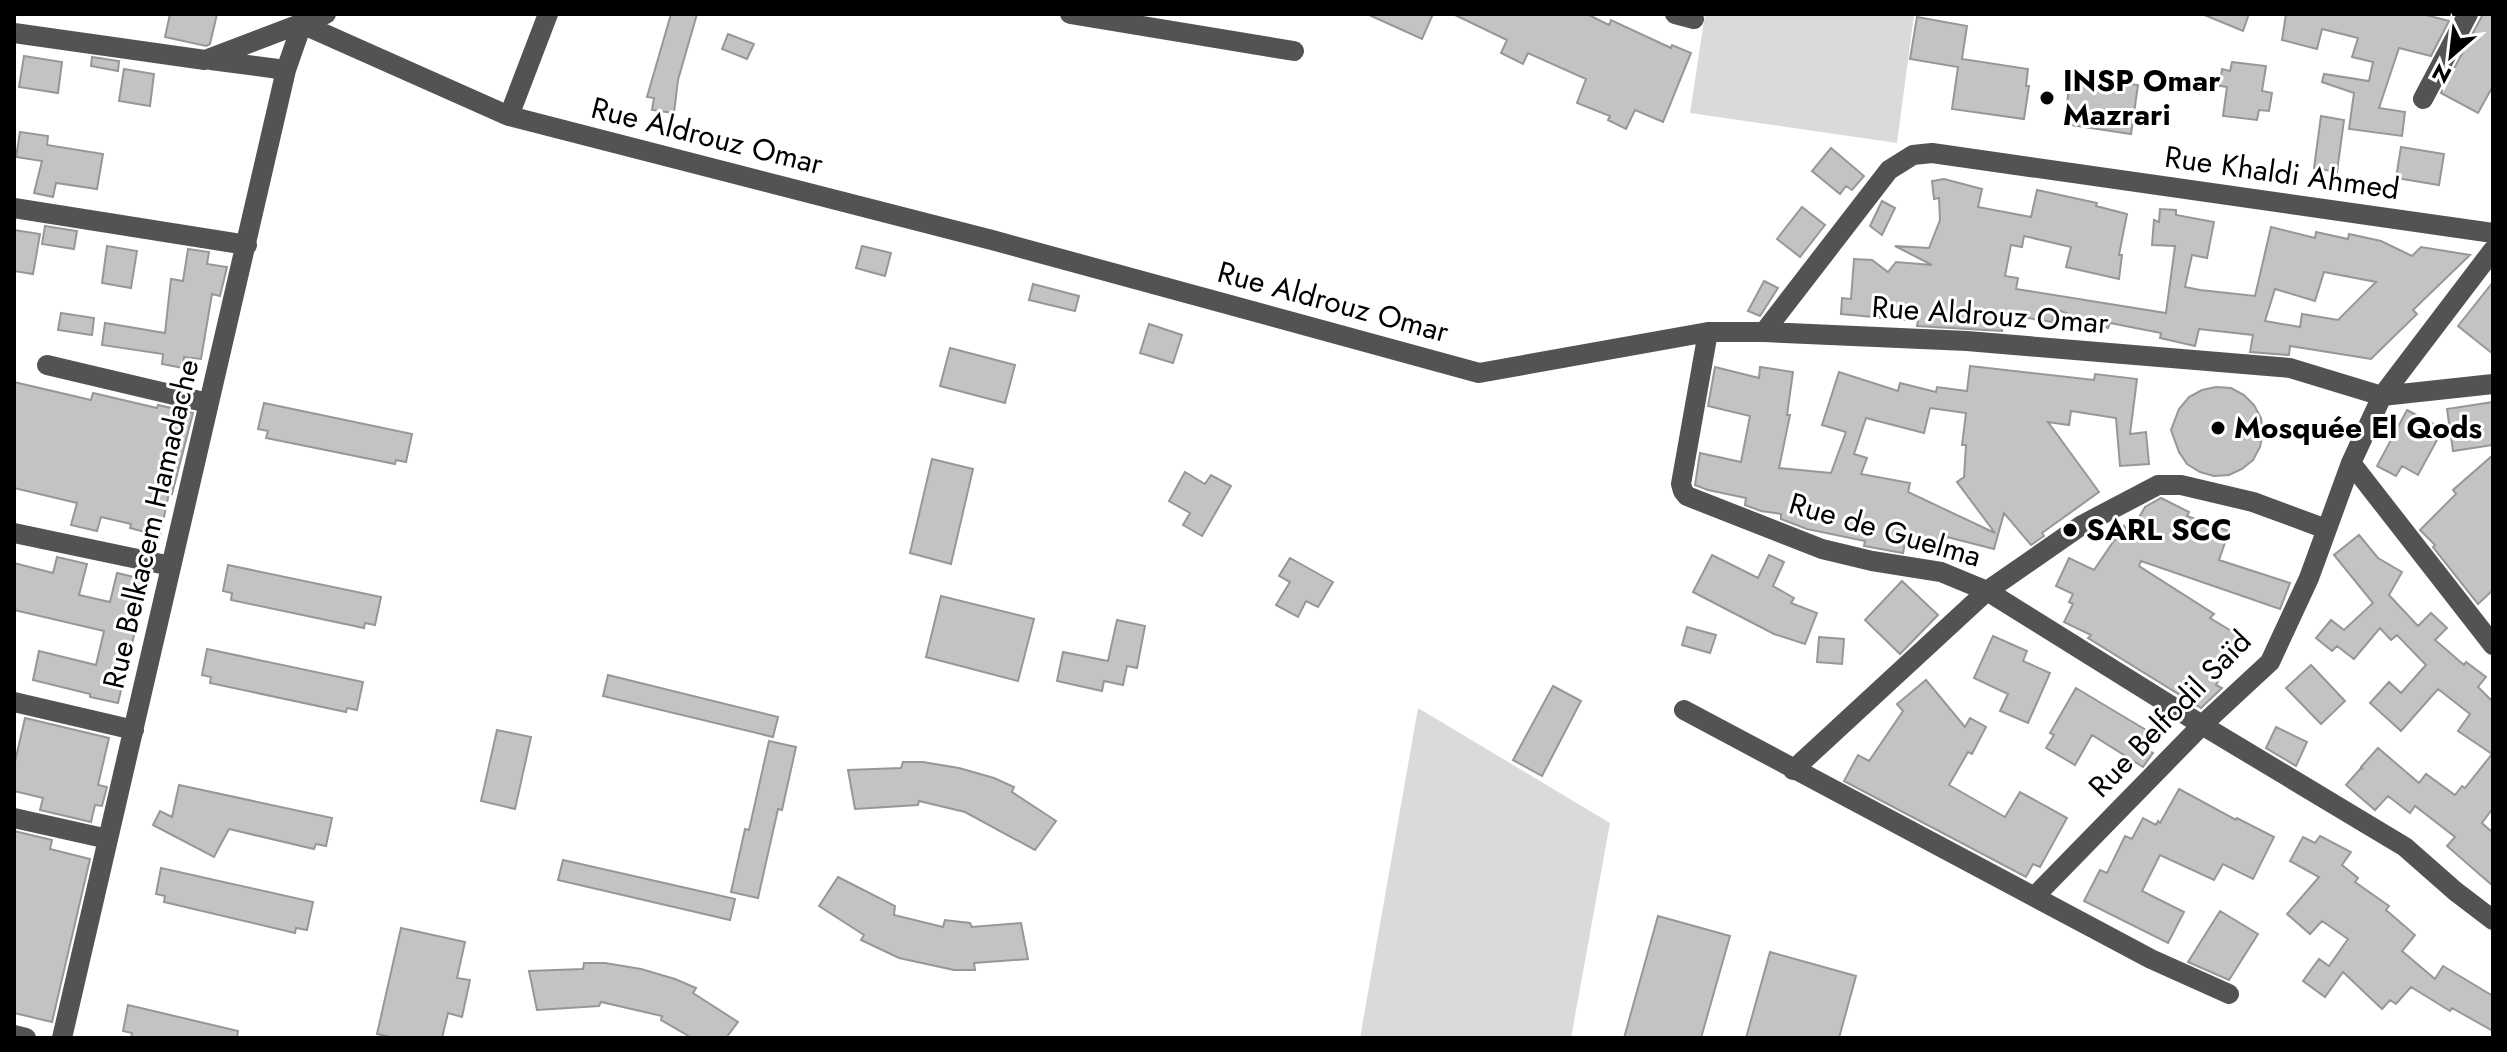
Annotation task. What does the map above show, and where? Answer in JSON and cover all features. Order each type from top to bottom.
[{"type":"street","points":[[205,60],[326,14]]},
{"type":"street","points":[[509,116],[548,14]]},
{"type":"street","points":[[1070,14],[1294,51]]},
{"type":"street","points":[[2423,99],[2468,14]]},
{"type":"street","name":"Rue Belkacem Hamadache","points":[[62,1038],[286,70],[302,24]]},
{"type":"street","name":"Rue Aldrouz Omar","points":[[302,24],[509,116],[992,240],[1479,373],[1708,332],[1764,332],[1967,341],[2290,368],[2382,396]]},
{"type":"street","points":[[14,33],[286,70]]},
{"type":"street","name":"Rue Khaldi Ahmed","points":[[1764,332],[1889,170],[1913,155],[1932,153],[2493,233]]},
{"type":"street","points":[[14,208],[247,245]]},
{"type":"street","name":"Rue Belfodil Saïd","points":[[2035,896],[2202,725],[2270,662],[2309,578],[2351,463],[2382,396],[2493,250]]},
{"type":"street","name":"Rue de Guelma","points":[[1708,332],[1681,484],[1687,496],[1822,549],[1941,572],[1987,591],[2405,847],[2493,920]]},
{"type":"street","points":[[47,365],[208,403]]},
{"type":"street","points":[[2382,396],[2493,384]]},
{"type":"street","points":[[2351,463],[2493,645]]},
{"type":"street","points":[[1793,770],[1987,591],[2082,525],[2158,485],[2181,485],[2253,502],[2326,529]]},
{"type":"street","points":[[14,533],[171,566]]},
{"type":"street","points":[[14,702],[134,730]]},
{"type":"street","points":[[1684,710],[2151,959],[2229,994]]},
{"type":"street","points":[[14,818],[108,839]]},
{"type":"street","points":[[14,1035],[26,1038]]},
{"type":"shaded area","points":[[1705,14],[1914,15],[1897,143],[1690,113]]},
{"type":"shaded area","points":[[1418,708],[1610,823],[1571,1038],[1360,1038]]},
{"type":"building","points":[[170,14],[217,14],[210,44],[206,46],[165,37]]},
{"type":"building","points":[[671,14],[697,14],[678,80],[674,113],[652,110],[654,98],[647,97]]},
{"type":"building","points":[[1367,14],[1433,14],[1422,39]]},
{"type":"building","points":[[1453,14],[1587,14],[1609,25],[1611,20],[1671,48],[1672,45],[1691,53],[1663,122],[1635,110],[1626,129],[1608,120],[1610,116],[1577,103],[1586,79],[1528,53],[1523,64],[1501,53],[1507,40]]},
{"type":"building","points":[[2202,14],[2249,14],[2243,31]]},
{"type":"building","points":[[2286,14],[2422,14],[2449,21],[2431,56],[2399,48],[2379,108],[2405,112],[2402,136],[2349,129],[2354,93],[2322,82],[2324,74],[2369,81],[2373,62],[2352,57],[2358,38],[2322,29],[2317,49],[2282,40]]},
{"type":"building","points":[[2483,14],[2493,14],[2493,86],[2478,113],[2441,93]]},
{"type":"building","points":[[1917,17],[1967,26],[1962,59],[2028,69],[2024,119],[1952,109],[1958,67],[1910,59]]},
{"type":"building","points":[[728,34],[754,44],[747,59],[722,49]]},
{"type":"building","points":[[24,56],[62,62],[58,93],[19,87]]},
{"type":"building","points":[[92,57],[119,61],[118,71],[91,66]]},
{"type":"building","points":[[2232,62],[2266,66],[2262,91],[2272,93],[2269,111],[2259,110],[2257,120],[2223,116],[2227,87],[2220,86],[2222,69],[2230,71]]},
{"type":"building","points":[[124,69],[154,74],[150,106],[119,101]]},
{"type":"building","points":[[2071,75],[2138,85],[2131,134],[2064,124]]},
{"type":"building","points":[[2321,116],[2344,120],[2337,172],[2314,168]]},
{"type":"building","points":[[20,132],[48,136],[47,145],[103,154],[97,189],[56,183],[53,197],[34,193],[42,161],[16,157]]},
{"type":"building","points":[[2401,147],[2444,154],[2439,185],[2396,178]]},
{"type":"building","points":[[1831,148],[1864,176],[1852,190],[1846,186],[1840,194],[1812,171]]},
{"type":"building","points":[[1944,179],[1982,189],[1978,207],[2031,217],[2037,190],[2097,203],[2096,206],[2127,214],[2119,255],[2122,255],[2119,279],[2066,267],[2071,247],[2024,236],[2022,247],[2011,245],[2005,276],[2018,278],[2016,289],[2166,313],[2175,246],[2152,245],[2154,220],[2159,222],[2160,209],[2176,210],[2176,215],[2214,222],[2207,258],[2192,255],[2185,287],[2200,290],[2255,296],[2271,227],[2315,238],[2316,232],[2348,239],[2349,234],[2381,241],[2412,256],[2421,247],[2470,255],[2413,310],[2417,314],[2371,359],[2290,346],[2289,355],[2250,352],[2253,335],[2199,329],[2195,346],[2160,338],[2161,333],[2110,323],[2108,328],[2055,309],[2052,322],[2003,314],[2002,331],[1917,326],[1918,321],[1841,314],[1842,298],[1851,299],[1854,259],[1872,260],[1888,272],[1896,262],[1932,265],[1895,246],[1929,248],[1940,220],[1939,198],[1934,199],[1932,181]],"holes":[[[2324,272],[2376,282],[2338,320],[2302,314],[2300,327],[2265,321],[2275,289],[2315,301]]]},
{"type":"building","points":[[1882,201],[1895,208],[1882,235],[1870,226]]},
{"type":"building","points":[[1802,207],[1825,225],[1800,257],[1777,239]]},
{"type":"building","points":[[45,226],[77,231],[74,249],[42,244]]},
{"type":"building","points":[[14,230],[40,234],[33,274],[14,271]]},
{"type":"building","points":[[107,246],[137,251],[131,288],[102,283]]},
{"type":"building","points":[[862,246],[891,253],[885,276],[856,268]]},
{"type":"building","points":[[188,249],[209,252],[207,264],[227,267],[220,296],[212,294],[201,359],[184,357],[183,368],[162,364],[163,354],[102,345],[105,323],[165,333],[171,279],[183,281]]},
{"type":"building","points":[[1764,281],[1778,288],[1760,316],[1748,311]]},
{"type":"building","points":[[2493,282],[2493,354],[2458,326]]},
{"type":"building","points":[[1033,284],[1079,296],[1075,311],[1029,300]]},
{"type":"building","points":[[61,313],[94,318],[92,335],[58,330]]},
{"type":"building","points":[[1149,324],[1182,335],[1173,363],[1140,353]]},
{"type":"building","points":[[950,348],[1015,365],[1005,403],[940,386]]},
{"type":"building","points":[[1970,366],[2094,380],[2095,374],[2137,379],[2130,434],[2146,432],[2149,464],[2120,466],[2116,418],[2071,411],[2069,425],[2048,422],[2099,492],[2042,533],[2044,536],[2031,545],[2004,513],[1994,549],[1947,537],[1938,554],[1906,538],[1903,553],[1864,546],[1865,541],[1807,529],[1781,519],[1781,514],[1745,505],[1746,498],[1695,485],[1700,453],[1741,462],[1750,416],[1708,406],[1715,367],[1759,378],[1760,367],[1793,372],[1787,415],[1790,415],[1779,468],[1831,473],[1846,432],[1822,425],[1839,372],[1898,391],[1900,383],[1936,392],[1937,387],[1967,391]],"holes":[[[1930,408],[1966,413],[1962,445],[1966,445],[1964,477],[1957,482],[1995,533],[1908,492],[1910,483],[1861,474],[1867,458],[1854,454],[1866,418],[1924,433]]]},
{"type":"building","points":[[14,382],[91,400],[93,393],[193,413],[172,494],[169,493],[160,536],[130,528],[131,524],[101,517],[97,531],[71,525],[77,503],[14,488]]},
{"type":"building","name":"Mosquée El Qods","points":[[2216,387],[2231,388],[2244,395],[2261,418],[2263,432],[2253,460],[2229,475],[2214,476],[2187,464],[2171,430],[2179,409],[2189,397]]},
{"type":"building","points":[[2493,402],[2493,445],[2453,451],[2447,409]]},
{"type":"building","points":[[264,403],[412,434],[406,462],[396,460],[395,464],[266,438],[268,431],[258,429]]},
{"type":"building","points":[[2407,410],[2443,429],[2418,475],[2402,466],[2396,476],[2377,466]]},
{"type":"building","points":[[2493,455],[2493,590],[2478,604],[2433,547],[2435,545],[2420,530],[2456,494],[2453,490]]},
{"type":"building","points":[[932,459],[973,469],[951,564],[910,553]]},
{"type":"building","points":[[1185,472],[1205,484],[1211,475],[1231,486],[1202,536],[1183,525],[1190,513],[1169,501]]},
{"type":"building","points":[[2161,498],[2189,512],[2187,516],[2229,531],[2219,560],[2290,583],[2280,609],[2141,561],[2139,566],[2214,614],[2210,618],[2243,638],[2216,685],[2222,688],[2201,708],[2088,638],[2091,635],[2064,622],[2073,604],[2069,602],[2073,594],[2056,586],[2069,558],[2094,570],[2124,526],[2130,533],[2145,507]]},
{"type":"building","points":[[2359,535],[2378,558],[2402,572],[2389,595],[2418,626],[2431,613],[2447,628],[2435,640],[2464,665],[2466,662],[2486,677],[2478,687],[2493,702],[2493,808],[2482,823],[2493,833],[2493,886],[2447,846],[2455,837],[2415,806],[2410,813],[2388,796],[2375,810],[2346,785],[2378,748],[2419,783],[2426,774],[2455,795],[2462,786],[2465,788],[2492,754],[2458,731],[2470,714],[2438,689],[2401,731],[2370,703],[2389,682],[2401,693],[2426,665],[2397,635],[2391,640],[2380,628],[2354,659],[2337,646],[2332,651],[2316,638],[2331,620],[2344,630],[2373,603],[2334,555]]},
{"type":"building","points":[[1712,555],[1758,578],[1769,555],[1784,562],[1773,586],[1794,598],[1791,603],[1817,613],[1805,644],[1774,634],[1693,592]]},
{"type":"building","points":[[57,557],[87,564],[79,595],[110,602],[117,573],[147,580],[118,703],[33,680],[39,651],[96,665],[104,631],[14,610],[14,563],[53,573]]},
{"type":"building","points":[[1290,558],[1333,582],[1318,607],[1306,601],[1298,617],[1276,605],[1290,582],[1279,576]]},
{"type":"building","points":[[228,565],[381,597],[375,625],[365,623],[364,628],[231,600],[232,593],[223,591]]},
{"type":"building","points":[[1902,581],[1938,615],[1900,654],[1865,620]]},
{"type":"building","points":[[941,596],[1034,619],[1018,681],[926,657]]},
{"type":"building","points":[[1117,620],[1145,626],[1137,668],[1127,666],[1123,685],[1104,681],[1102,691],[1057,681],[1063,652],[1108,661]]},
{"type":"building","points":[[1687,627],[1716,635],[1710,653],[1682,645]]},
{"type":"building","points":[[1993,636],[2027,651],[2023,661],[2050,673],[2028,723],[2000,711],[2008,694],[1974,678]]},
{"type":"building","points":[[1819,637],[1844,639],[1842,664],[1817,662]]},
{"type":"building","points":[[207,649],[363,682],[357,710],[347,708],[346,712],[210,683],[211,677],[202,675]]},
{"type":"building","points":[[2311,665],[2345,701],[2321,724],[2286,688]]},
{"type":"building","points":[[608,675],[778,717],[773,737],[603,696]]},
{"type":"building","points":[[1926,680],[1965,727],[1970,718],[1986,727],[1972,754],[1968,752],[1949,785],[2005,817],[2020,792],[2067,818],[2040,867],[2033,864],[2026,877],[1844,781],[1858,755],[1869,761],[1903,711],[1897,704]]},
{"type":"building","points":[[1553,686],[1581,701],[1542,776],[1513,760]]},
{"type":"building","points":[[2076,688],[2151,733],[2142,746],[2153,753],[2143,767],[2092,735],[2075,765],[2046,748],[2054,735],[2050,733]]},
{"type":"building","points":[[25,718],[109,738],[98,785],[107,787],[102,806],[95,805],[91,822],[40,810],[43,798],[14,791],[14,766]]},
{"type":"building","points":[[2276,727],[2307,742],[2296,766],[2266,748]]},
{"type":"building","points":[[497,730],[531,737],[515,809],[481,801]]},
{"type":"building","points":[[769,741],[796,747],[758,898],[731,892]]},
{"type":"building","points":[[903,762],[959,768],[994,778],[1014,787],[1012,792],[1056,821],[1035,850],[965,812],[919,801],[918,805],[855,809],[848,770],[901,768]]},
{"type":"building","points":[[179,785],[332,818],[326,846],[316,844],[314,849],[229,829],[214,857],[153,825],[160,811],[172,817]]},
{"type":"building","points":[[2179,789],[2274,837],[2253,879],[2223,864],[2214,880],[2160,855],[2142,891],[2184,912],[2168,943],[2084,901],[2100,870],[2107,873],[2125,836],[2132,839],[2143,818],[2156,825],[2158,821],[2160,823]]},
{"type":"building","points":[[14,831],[52,840],[50,849],[90,859],[52,1022],[14,1013]]},
{"type":"building","points":[[2320,836],[2351,852],[2342,865],[2358,878],[2355,882],[2389,906],[2386,910],[2415,935],[2402,951],[2435,979],[2443,966],[2493,996],[2493,1031],[2452,1008],[2450,1011],[2411,987],[2396,1004],[2390,1000],[2382,1009],[2343,972],[2325,997],[2303,981],[2319,959],[2329,966],[2348,939],[2322,921],[2310,934],[2287,914],[2319,877],[2290,861],[2303,837],[2315,843]]},
{"type":"building","points":[[563,860],[735,899],[730,920],[558,880]]},
{"type":"building","points":[[161,868],[313,902],[307,930],[296,928],[295,933],[164,902],[165,896],[156,894]]},
{"type":"building","points":[[838,877],[895,906],[894,915],[943,927],[945,920],[970,923],[972,927],[1021,923],[1028,959],[974,963],[975,970],[954,970],[899,958],[861,940],[864,935],[819,906]]},
{"type":"building","points":[[2220,911],[2258,934],[2229,980],[2188,962]]},
{"type":"building","points":[[1658,916],[1730,936],[1701,1038],[1624,1038]]},
{"type":"building","points":[[401,928],[465,942],[457,978],[470,980],[462,1017],[448,1013],[442,1038],[395,1038],[377,1034]]},
{"type":"building","points":[[1770,952],[1856,976],[1839,1038],[1746,1038]]},
{"type":"building","points":[[584,963],[641,969],[675,979],[696,988],[693,993],[738,1022],[726,1038],[692,1038],[661,1020],[662,1016],[601,1002],[599,1006],[537,1010],[529,971],[583,969]]},
{"type":"building","points":[[128,1005],[238,1031],[237,1038],[131,1038],[132,1033],[123,1031]]},
{"type":"place","name":"INSP Omar Mazrari","points":[[2047,98]]},
{"type":"place","name":"Mosquée El Qods","points":[[2218,428]]},
{"type":"place","name":"SARL SCC","points":[[2070,530]]}]
